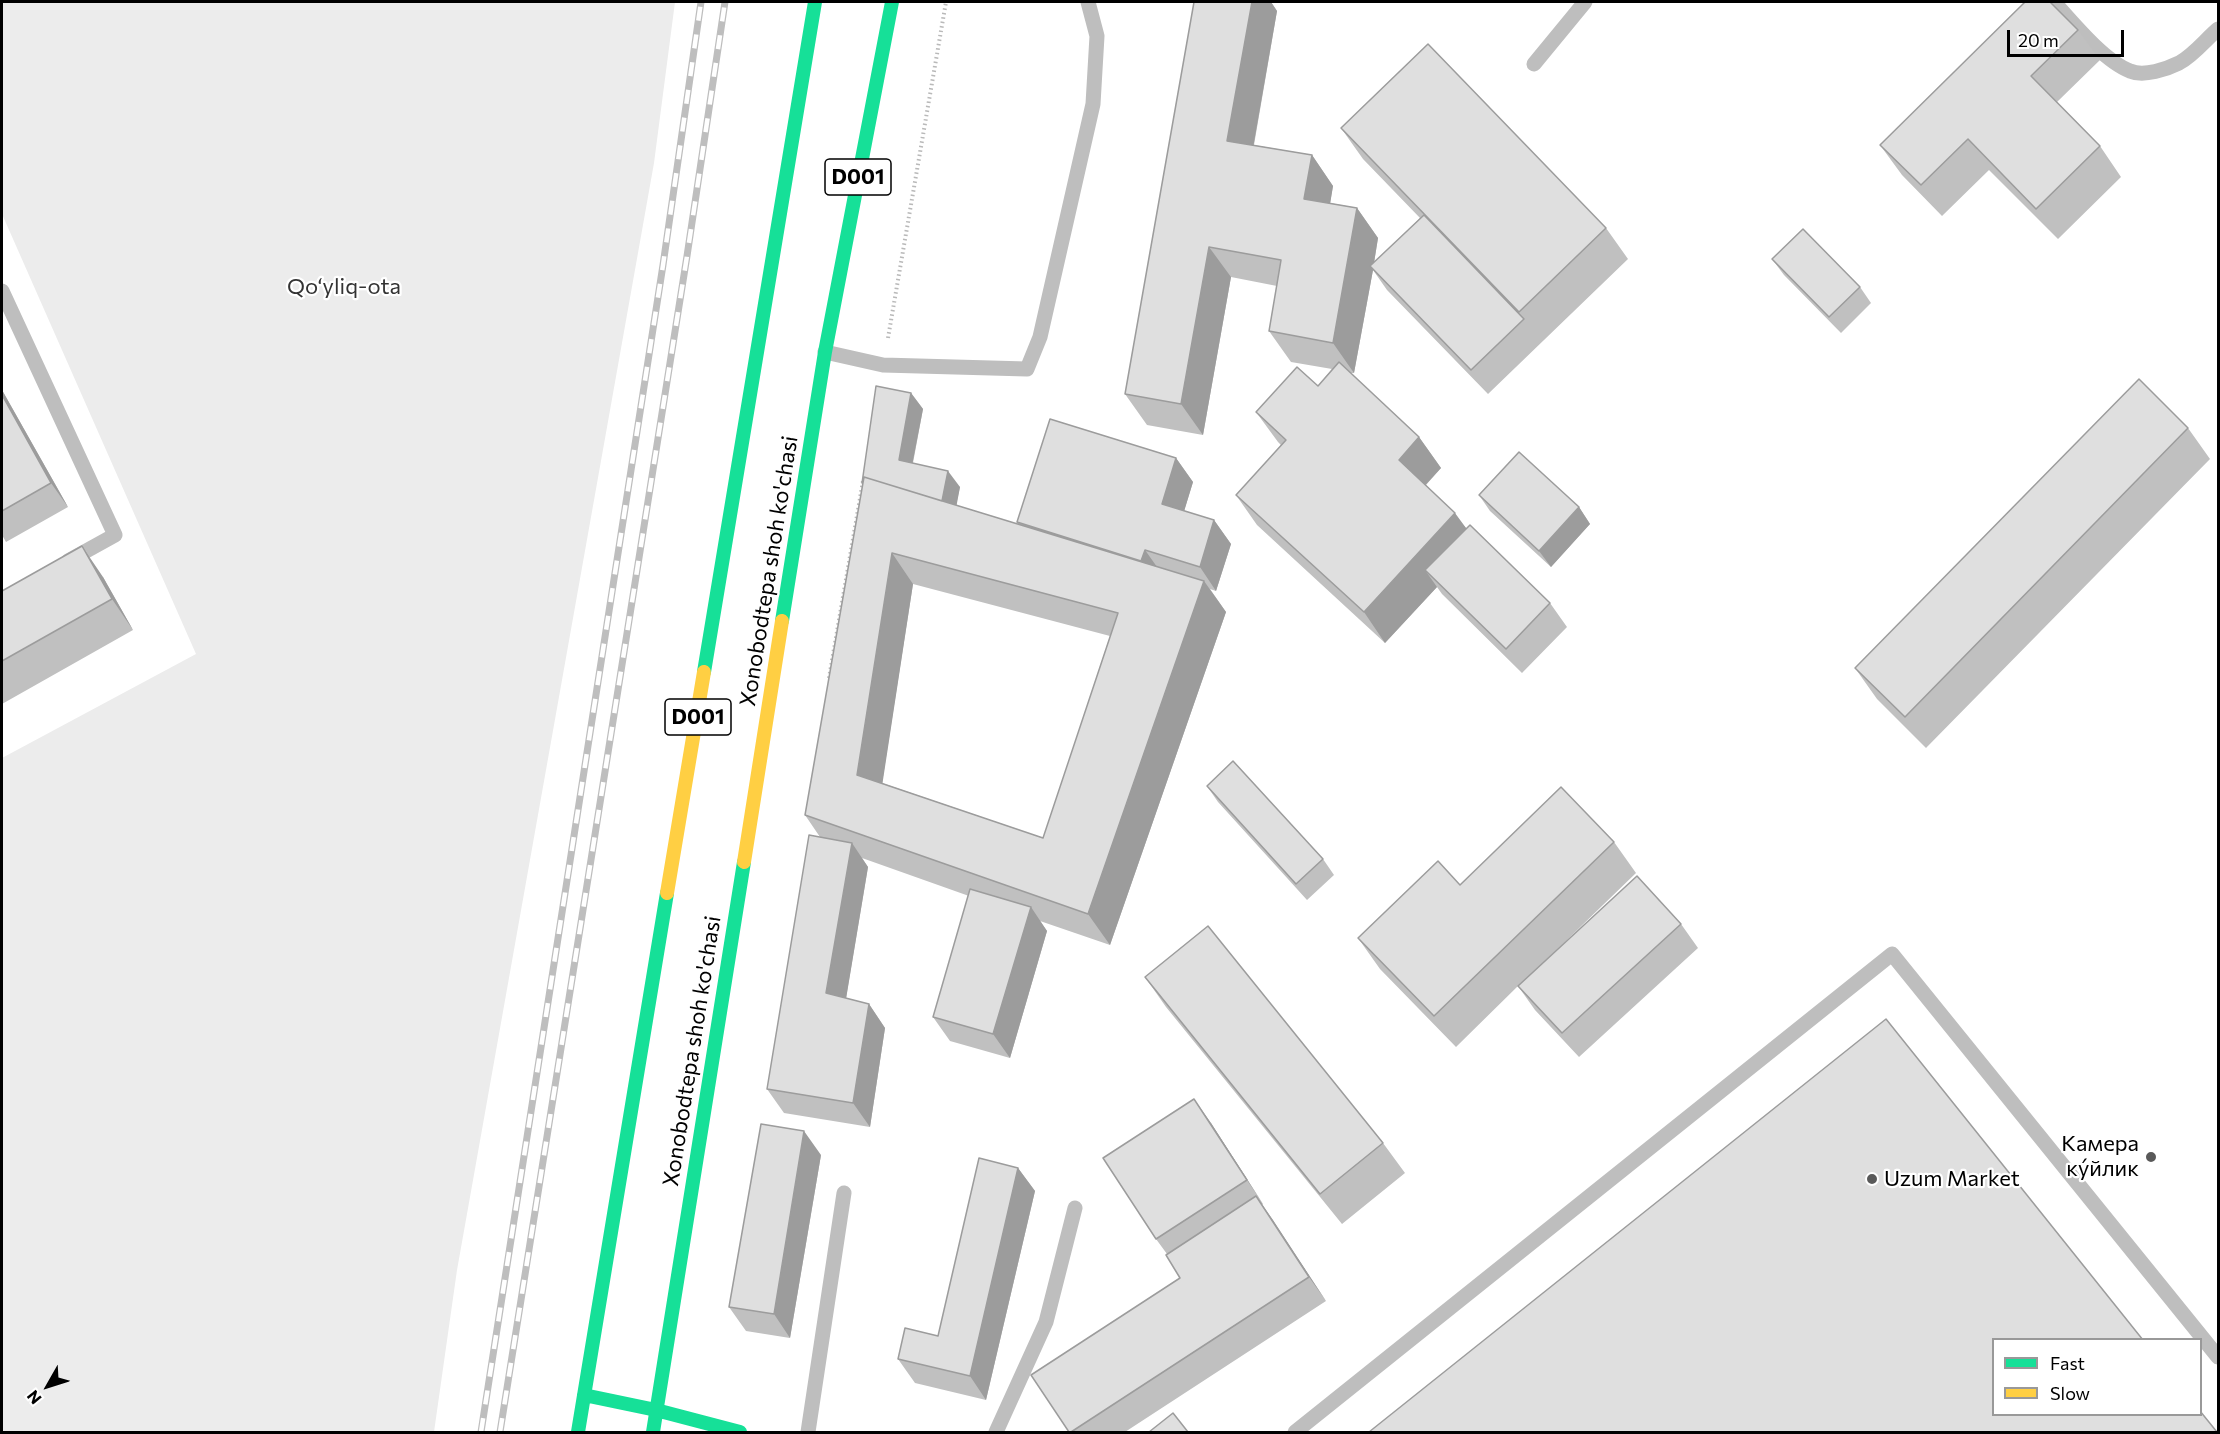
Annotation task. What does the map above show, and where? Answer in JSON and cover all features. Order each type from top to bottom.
[{"type":"main road","name":"Xonobodtepa shoh ko'chasi","points":[[578,1432],[815,2]]},
{"type":"main road","name":"Xonobodtepa shoh ko'chasi","points":[[653,1432],[825,352],[891,2]]},
{"type":"main road","points":[[585,1395],[656,1410],[740,1432]]},
{"type":"lane","points":[[825,352],[883,365],[1027,369],[1040,337],[1093,104],[1097,36],[1088,2]]},
{"type":"lane","points":[[1534,64],[1584,2]]},
{"type":"lane","points":[[2054,2],[2116,64],[2132,72],[2153,72],[2180,62],[2218,29]]},
{"type":"lane","points":[[2,291],[115,535],[53,569]]},
{"type":"lane","points":[[1295,1432],[1892,954],[2218,1357]]},
{"type":"lane","points":[[808,1432],[844,1193]]},
{"type":"lane","points":[[996,1432],[1046,1322],[1075,1208]]},
{"type":"green space","name":"Qo‘yliq-ota","points":[[2,2],[675,2],[654,163],[457,1270],[434,1432],[2,1432],[2,758],[196,654],[2,214]]},
{"type":"building","points":[[1194,2],[1252,2],[1227,141],[1312,155],[1304,199],[1357,208],[1333,343],[1269,331],[1281,260],[1209,247],[1181,404],[1125,394]]},
{"type":"building","points":[[2025,2],[2050,2],[2078,30],[2031,76],[2100,146],[2036,209],[1968,139],[1921,185],[1880,145]]},
{"type":"building","points":[[1428,44],[1606,228],[1519,312],[1341,128]]},
{"type":"building","points":[[1424,215],[1524,319],[1471,370],[1370,266]]},
{"type":"building","points":[[1803,229],[1860,287],[1829,317],[1772,259]]},
{"type":"building","points":[[1339,362],[1419,437],[1399,460],[1455,513],[1364,612],[1236,495],[1286,440],[1256,412],[1297,367],[1318,386]]},
{"type":"building","points":[[2139,379],[2188,428],[1905,717],[1855,668]]},
{"type":"building","points":[[876,386],[911,393],[899,460],[948,471],[942,501],[864,477],[862,483]]},
{"type":"building","points":[[2,395],[51,483],[2,511]]},
{"type":"building","points":[[1050,419],[1176,458],[1162,504],[1214,520],[1200,567],[1145,550],[1141,561],[1017,522]]},
{"type":"building","points":[[1519,452],[1579,507],[1539,551],[1479,495]]},
{"type":"building","points":[[864,477],[1204,581],[1088,914],[805,815]],"holes":[[[892,553],[1118,613],[1043,838],[857,775]]]},
{"type":"building","points":[[1470,525],[1550,603],[1506,649],[1425,570]]},
{"type":"building","points":[[82,546],[112,599],[2,661],[2,591]]},
{"type":"building","points":[[1233,761],[1323,859],[1296,884],[1207,786]]},
{"type":"building","points":[[1561,787],[1614,842],[1434,1016],[1358,938],[1438,861],[1460,885]]},
{"type":"building","points":[[809,835],[852,843],[826,993],[869,1004],[853,1103],[767,1089]]},
{"type":"building","points":[[1637,876],[1681,924],[1562,1033],[1518,986]]},
{"type":"building","points":[[970,889],[1031,907],[993,1034],[933,1017]]},
{"type":"building","points":[[1208,926],[1383,1143],[1320,1194],[1145,977]]},
{"type":"building","name":"Uzum Market","points":[[1886,1019],[2141,1338],[1992,1338],[1992,1416],[2202,1416],[2202,1413],[2217,1432],[1369,1432]]},
{"type":"building","points":[[1194,1099],[1247,1180],[1156,1239],[1103,1158]]},
{"type":"building","points":[[761,1124],[804,1131],[774,1314],[729,1307]]},
{"type":"building","points":[[979,1158],[1018,1168],[970,1376],[898,1359],[905,1328],[938,1336]]},
{"type":"building","points":[[1256,1196],[1309,1277],[1069,1432],[1031,1375],[1180,1278],[1166,1255]]},
{"type":"building","points":[[1173,1413],[1188,1432],[1149,1432]]},
{"type":"railway","points":[[481,1432],[663,265],[701,2]]},
{"type":"railway","points":[[500,1432],[687,256],[725,2]]},
{"type":"traffic: fast","points":[[704,672],[815,2]]},
{"type":"traffic: fast","points":[[782,621],[825,352],[892,2]]},
{"type":"traffic: fast","points":[[653,1432],[744,862]]},
{"type":"traffic: fast","points":[[578,1432],[667,893]]},
{"type":"traffic: fast","points":[[584,1395],[656,1410]]},
{"type":"traffic: fast","points":[[656,1410],[740,1432]]},
{"type":"traffic: slow","points":[[744,862],[782,621]]},
{"type":"traffic: slow","points":[[667,893],[704,672]]},
{"type":"place","name":"Камера ку́йлик","points":[[2151,1157]]},
{"type":"place","name":"Uzum Market","points":[[1872,1179]]}]
